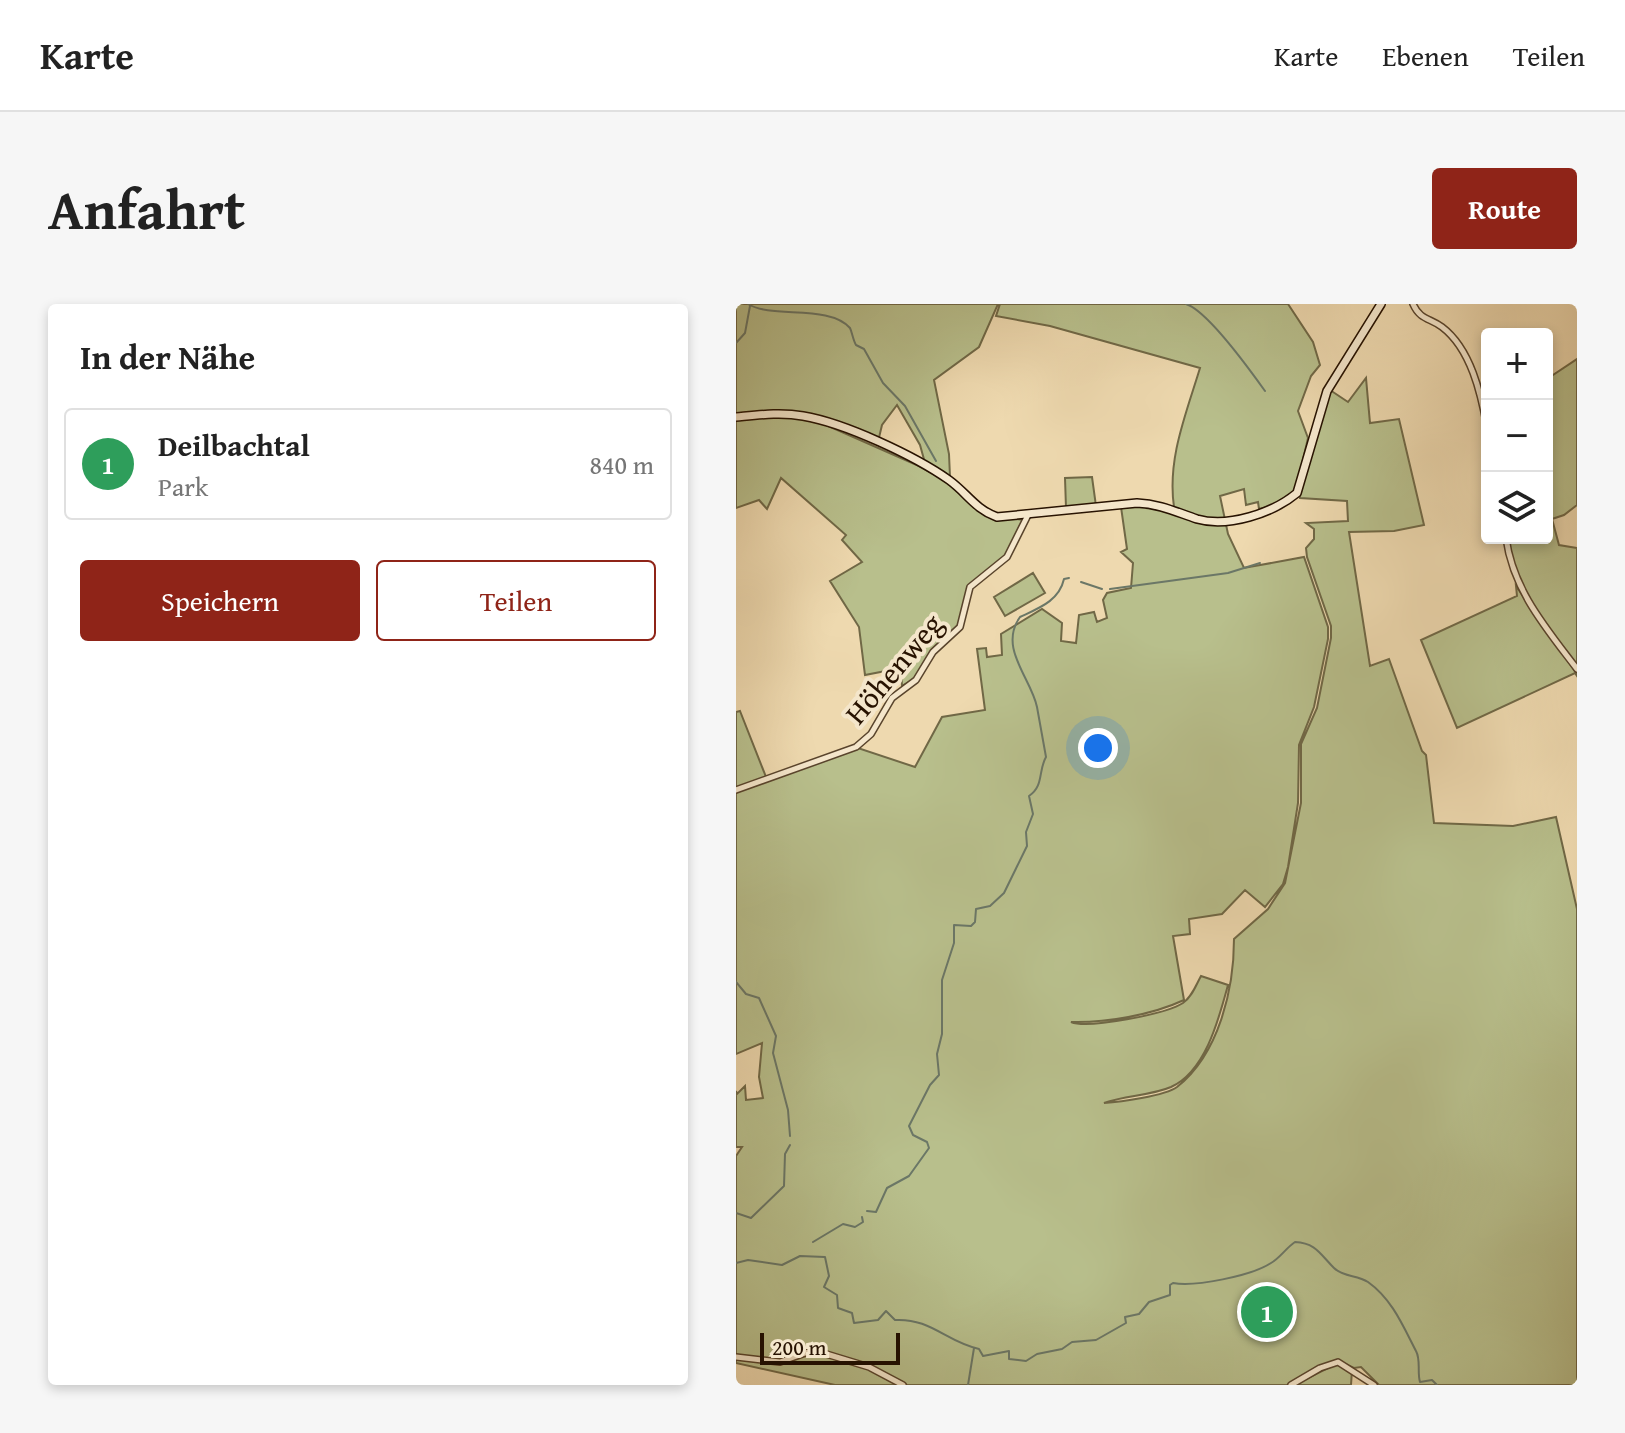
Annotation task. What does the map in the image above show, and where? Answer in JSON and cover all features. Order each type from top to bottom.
[{"type":"street","points":[[736,417],[788,414],[819,419],[935,472],[989,514],[1028,515],[1155,504],[1197,519],[1224,522],[1287,501],[1301,487],[1311,437],[1336,372],[1381,304]]},
{"type":"street","points":[[1413,304],[1424,320],[1443,328],[1473,371],[1481,403]]},
{"type":"street","name":"Höhenweg","points":[[736,790],[856,747],[871,734],[892,698],[916,680],[933,652],[960,627],[970,587],[1007,557],[1028,515]]},
{"type":"street","points":[[1507,544],[1514,576],[1539,619],[1577,669]]},
{"type":"street","points":[[736,1357],[780,1362],[811,1351],[823,1353],[869,1367],[903,1385]]},
{"type":"street","points":[[1291,1385],[1320,1368],[1338,1362],[1374,1385]]},
{"type":"green space","points":[[736,304],[998,304],[979,347],[934,380],[949,454],[950,477],[925,463],[920,445],[897,405],[882,425],[878,442],[822,419],[736,415]]},
{"type":"green space","points":[[1000,304],[1288,304],[1313,342],[1320,365],[1311,376],[1298,411],[1308,438],[1296,490],[1274,505],[1259,509],[1258,502],[1246,505],[1244,489],[1220,496],[1228,534],[1244,568],[1304,557],[1328,627],[1314,707],[1299,745],[1298,803],[1288,867],[1283,884],[1265,907],[1245,890],[1222,914],[1189,919],[1190,934],[1173,936],[1184,1000],[1128,1017],[1071,1022],[1109,1022],[1174,1007],[1189,998],[1201,976],[1228,985],[1209,1042],[1193,1069],[1183,1079],[1163,1090],[1104,1103],[1163,1093],[1177,1087],[1192,1073],[1204,1057],[1221,1019],[1231,979],[1234,939],[1268,909],[1285,883],[1301,803],[1301,744],[1317,708],[1331,638],[1331,626],[1307,557],[1306,548],[1314,539],[1314,529],[1306,523],[1348,521],[1347,501],[1300,498],[1299,492],[1330,390],[1348,402],[1366,378],[1370,423],[1399,419],[1424,525],[1394,531],[1349,532],[1370,666],[1389,659],[1426,755],[1434,823],[1513,826],[1556,817],[1577,909],[1577,1385],[1379,1385],[1361,1367],[1354,1368],[1339,1361],[1289,1385],[835,1385],[736,1363],[736,1156],[742,1147],[736,1147],[736,1091],[737,1094],[745,1086],[746,1100],[763,1098],[759,1077],[762,1043],[736,1054],[736,792],[858,748],[915,767],[942,717],[985,710],[977,649],[986,648],[987,657],[1002,655],[1001,634],[1042,609],[1062,623],[1061,641],[1076,643],[1079,615],[1094,612],[1097,622],[1107,618],[1103,600],[1107,593],[1131,588],[1133,563],[1121,552],[1127,549],[1121,507],[1174,507],[1175,454],[1200,368],[1050,326],[996,316]]},
{"type":"green space","points":[[1577,359],[1577,505],[1553,519],[1553,400],[1553,375]]},
{"type":"green space","points":[[782,416],[817,421],[919,466],[950,483],[984,515],[1025,520],[1005,556],[968,588],[961,621],[915,679],[902,686],[901,668],[865,675],[859,627],[830,581],[862,562],[842,540],[846,535],[781,478],[767,509],[759,500],[736,508],[736,419]]},
{"type":"green space","points":[[1092,477],[1096,506],[1066,508],[1065,478]]},
{"type":"green space","points":[[1553,523],[1559,545],[1577,548],[1577,668],[1541,619],[1516,577],[1508,544],[1553,544]]},
{"type":"green space","points":[[1033,573],[1045,593],[1005,616],[994,597]]},
{"type":"green space","points":[[1516,586],[1577,674],[1577,676],[1575,673],[1457,728],[1421,640],[1517,596]]},
{"type":"green space","points":[[740,711],[766,777],[736,789],[736,712]]},
{"type":"green space","points":[[1338,1363],[1352,1370],[1351,1385],[1294,1385]]},
{"type":"waterway","points":[[748,304],[771,311],[829,316],[850,328],[856,345],[864,349],[883,383],[905,406],[936,461]]},
{"type":"waterway","points":[[1186,304],[1217,329],[1265,391]]},
{"type":"waterway","points":[[736,343],[745,333],[750,306]]},
{"type":"waterway","points":[[1110,589],[1228,573],[1260,563]]},
{"type":"waterway","points":[[867,1211],[876,1212],[887,1188],[909,1176],[929,1148],[927,1142],[913,1135],[909,1126],[930,1085],[939,1075],[937,1054],[942,1034],[942,980],[954,943],[954,925],[971,926],[975,922],[976,909],[990,906],[1004,893],[1027,846],[1026,832],[1033,814],[1029,796],[1037,788],[1046,757],[1034,696],[1014,651],[1014,629],[1020,617],[1047,603],[1058,593],[1064,579],[1069,578]]},
{"type":"waterway","points":[[1081,582],[1102,589]]},
{"type":"waterway","points":[[736,982],[746,994],[759,998],[776,1036],[773,1053],[788,1110],[790,1136]]},
{"type":"waterway","points":[[736,1213],[751,1218],[784,1186],[785,1154],[790,1145]]},
{"type":"waterway","points":[[813,1242],[843,1224],[855,1227],[863,1222],[862,1217]]},
{"type":"waterway","points":[[736,1263],[748,1260],[782,1265],[800,1256],[825,1257],[829,1276],[824,1287],[837,1295],[838,1308],[852,1313],[854,1323],[878,1320],[886,1311],[895,1320],[929,1326],[979,1349],[983,1356],[1009,1351],[1009,1359],[1026,1361],[1037,1354],[1062,1349],[1072,1342],[1096,1340],[1126,1323],[1125,1317],[1139,1314],[1149,1302],[1170,1295],[1170,1285],[1173,1283],[1208,1282],[1250,1272],[1274,1261],[1295,1242],[1302,1243],[1317,1250],[1338,1271],[1368,1282],[1384,1296],[1417,1355],[1420,1382],[1432,1380],[1437,1385]]},
{"type":"waterway","points":[[968,1385],[974,1348]]},
{"type":"place","name":"Deilbachtal","points":[[1267,1312]]}]
